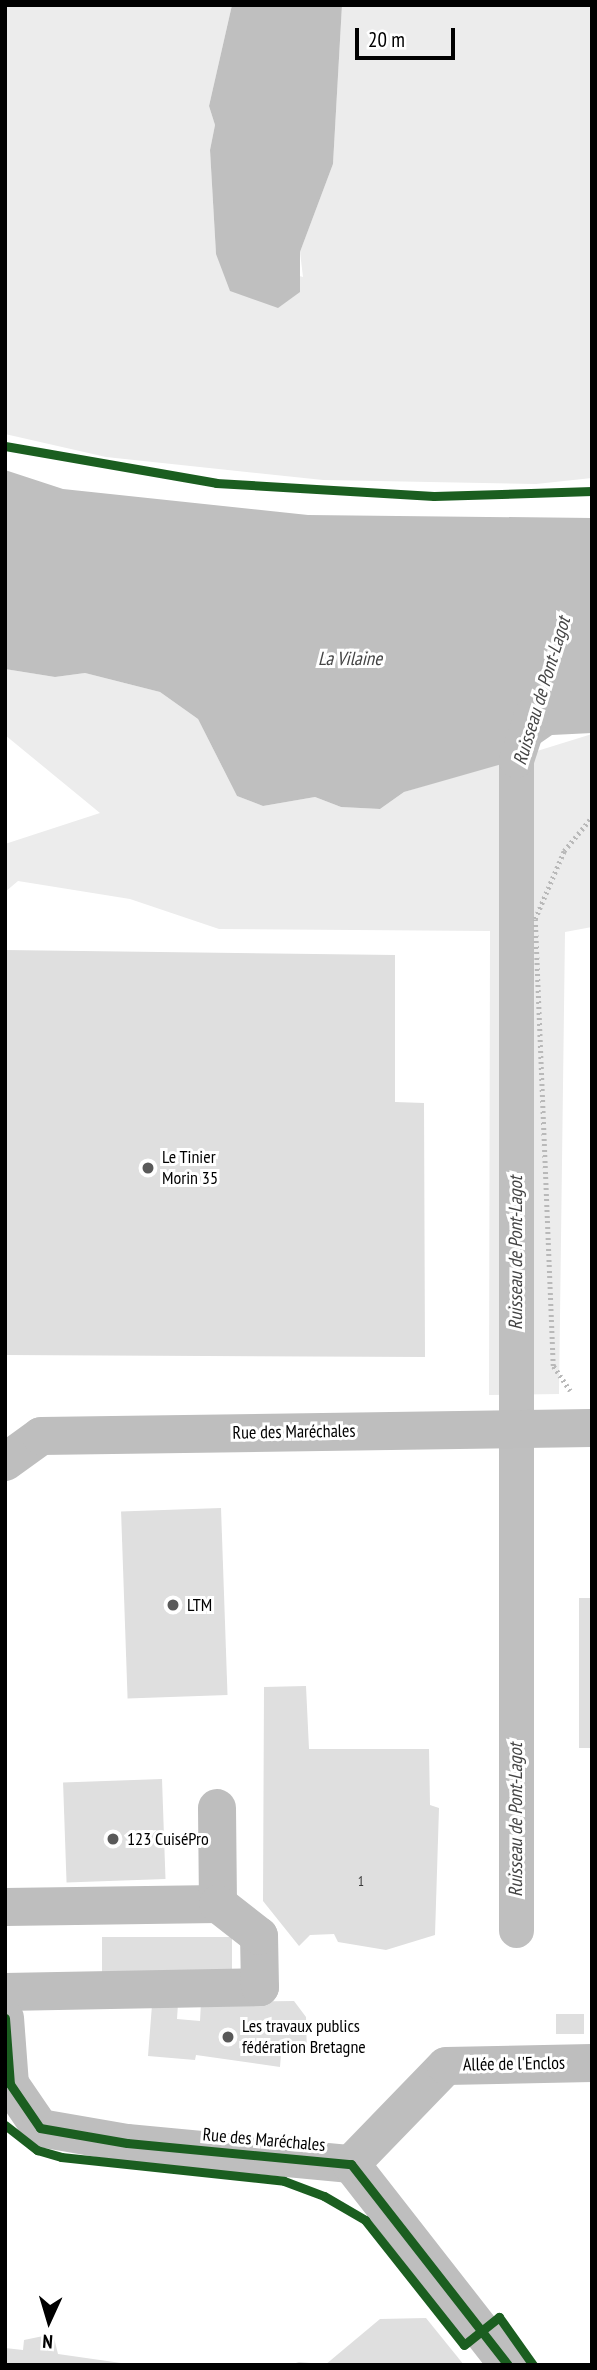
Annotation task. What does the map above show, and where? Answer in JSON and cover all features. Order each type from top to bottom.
[{"type":"street","name":"Rue des Maréchales","points":[[5,1462],[40,1436],[411,1430],[576,1419]]},
{"type":"street","points":[[217,1808],[218,1904]]},
{"type":"street","points":[[5,1907],[218,1904],[259,1936],[260,1987],[5,1992]]},
{"type":"street","name":"Rue des Maréchales","points":[[5,2018],[10,2084],[40,2128],[127,2143],[351,2164]]},
{"type":"street","name":"Allée de l'Enclos","points":[[351,2164],[446,2066],[592,2063]]},
{"type":"street","points":[[351,2164],[508,2365]]},
{"type":"path","points":[[576,1419],[553,1366],[535,919],[564,851],[592,817]]},
{"type":"shaded area","points":[[5,5],[232,5],[209,106],[215,125],[210,150],[216,254],[303,277],[300,252],[333,164],[342,5],[592,5],[592,478],[536,484],[323,480],[106,457],[5,434]]},
{"type":"shaded area","points":[[5,669],[55,677],[85,673],[160,692],[198,719],[237,796],[263,806],[315,797],[341,807],[380,809],[404,792],[592,734],[592,927],[565,932],[559,1394],[489,1395],[490,931],[219,929],[130,899],[18,881],[5,892],[5,844],[100,813],[5,735]]},
{"type":"water","points":[[232,5],[342,5],[333,164],[300,252],[300,292],[278,308],[230,291],[216,254],[210,150],[215,125],[209,106]]},
{"type":"water","name":"La Vilaine","points":[[5,470],[63,489],[308,515],[592,518],[592,733],[552,735],[516,760],[404,792],[380,809],[341,807],[315,797],[263,806],[237,796],[198,719],[160,692],[85,673],[55,677],[5,669]]},
{"type":"building","points":[[5,950],[395,955],[395,1102],[424,1103],[425,1357],[5,1355]]},
{"type":"building","points":[[221,1508],[228,1695],[128,1698],[121,1511]]},
{"type":"building","points":[[579,1598],[592,1598],[592,1748],[579,1748]]},
{"type":"building","points":[[306,1686],[309,1749],[429,1749],[430,1805],[439,1808],[435,1935],[386,1950],[338,1942],[334,1934],[310,1935],[299,1946],[263,1901],[264,1687]]},
{"type":"building","points":[[162,1779],[165,1879],[67,1882],[63,1782]]},
{"type":"building","points":[[102,1937],[232,1937],[232,1979],[102,1979]]},
{"type":"building","name":"Les travaux publics fédération Bretagne","points":[[294,2001],[306,2017],[307,2055],[281,2054],[280,2067],[196,2055],[195,2060],[148,2056],[152,2005],[178,2004],[177,2019],[200,2021],[201,2002]]},
{"type":"building","points":[[556,2014],[584,2014],[584,2034],[556,2034]]},
{"type":"building","points":[[426,2318],[464,2365],[325,2365],[380,2319]]},
{"type":"building","points":[[53,2334],[58,2354],[135,2365],[5,2365],[5,2348],[23,2350],[24,2340]]},
{"type":"building","points":[[311,2363],[311,2365],[289,2365]]},
{"type":"waterway","name":"Ruisseau de Pont-Lagot","points":[[516,1930],[516,760],[531,714]]},
{"type":"cycle path","points":[[5,446],[216,483],[434,496],[592,491]]},
{"type":"cycle path","points":[[5,2018],[10,2084],[40,2128],[127,2143],[351,2164],[508,2365]]},
{"type":"cycle path","points":[[5,2125],[37,2150],[61,2157],[284,2181],[324,2196],[365,2220],[464,2345],[499,2317],[533,2365]]},
{"type":"place","name":"Le Tinier Morin 35","points":[[148,1168]]},
{"type":"place","name":"LTM","points":[[173,1605]]},
{"type":"place","name":"123 CuiséPro","points":[[113,1839]]},
{"type":"place","name":"Les travaux publics fédération Bretagne","points":[[228,2037]]}]
